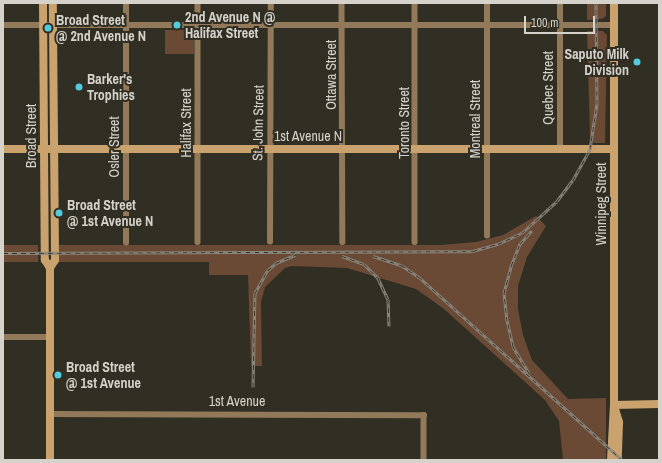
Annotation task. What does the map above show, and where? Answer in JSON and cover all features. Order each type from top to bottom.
[{"type":"main road","name":"Broad Street","points":[[43,3],[45,260],[50,268]]},
{"type":"main road","name":"Broad Street","points":[[50,460],[50,268],[55,253],[53,3]]},
{"type":"main road","name":"Winnipeg Street","points":[[611,460],[614,404],[614,3]]},
{"type":"main road","name":"1st Avenue N","points":[[3,149],[614,149]]},
{"type":"main road","name":"Winnipeg Street","points":[[614,404],[619,422],[618,460]]},
{"type":"main road","points":[[614,404],[659,404]]},
{"type":"street","name":"Osler Street","points":[[126,3],[126,242]]},
{"type":"street","name":"Halifax Street","points":[[198,3],[198,242]]},
{"type":"street","name":"St. John Street","points":[[270,242],[271,3]]},
{"type":"street","name":"Ottawa Street","points":[[342,3],[343,242]]},
{"type":"street","name":"Toronto Street","points":[[415,3],[415,242]]},
{"type":"street","name":"Montreal Street","points":[[487,3],[487,236]]},
{"type":"street","name":"Quebec Street","points":[[560,3],[560,149]]},
{"type":"street","points":[[3,25],[614,25]]},
{"type":"street","points":[[3,337],[50,337]]},
{"type":"street","name":"1st Avenue","points":[[50,414],[424,415],[424,460]]},
{"type":"shaded area","points":[[587,3],[606,3],[606,16],[602,19],[587,20]]},
{"type":"shaded area","points":[[165,30],[194,30],[194,54],[165,54]]},
{"type":"shaded area","points":[[587,31],[603,31],[607,35],[605,143],[594,143],[590,137]]},
{"type":"shaded area","points":[[536,216],[546,226],[527,257],[518,286],[518,309],[523,335],[532,360],[568,399],[606,398],[606,460],[563,460],[559,421],[545,400],[444,309],[416,289],[347,268],[292,266],[285,268],[265,287],[261,302],[262,366],[251,366],[248,275],[209,275],[209,262],[59,262],[59,245],[441,245],[476,242],[503,235]]},
{"type":"shaded area","points":[[3,245],[38,245],[38,262],[3,262]]},
{"type":"railway","points":[[3,253],[473,251],[498,244],[522,233],[557,201],[573,180],[590,149],[597,104],[596,3]]},
{"type":"railway","points":[[529,373],[513,346],[507,321],[504,293],[511,266],[520,244],[532,230]]},
{"type":"railway","points":[[253,387],[255,293],[268,270],[276,263],[295,255]]},
{"type":"railway","points":[[342,256],[364,264],[378,278],[388,299],[389,326]]},
{"type":"railway","points":[[373,256],[401,265],[419,277],[622,460]]},
{"type":"place","name":"2nd Avenue N @ Halifax Street","points":[[177,25]]},
{"type":"place","name":"Broad Street @ 2nd Avenue N","points":[[48,28]]},
{"type":"place","name":"Saputo Milk Division","points":[[637,62]]},
{"type":"place","name":"Barker's Trophies","points":[[79,87]]},
{"type":"place","name":"Broad Street @ 1st Avenue N","points":[[59,213]]},
{"type":"place","name":"Broad Street @ 1st Avenue","points":[[58,375]]}]
